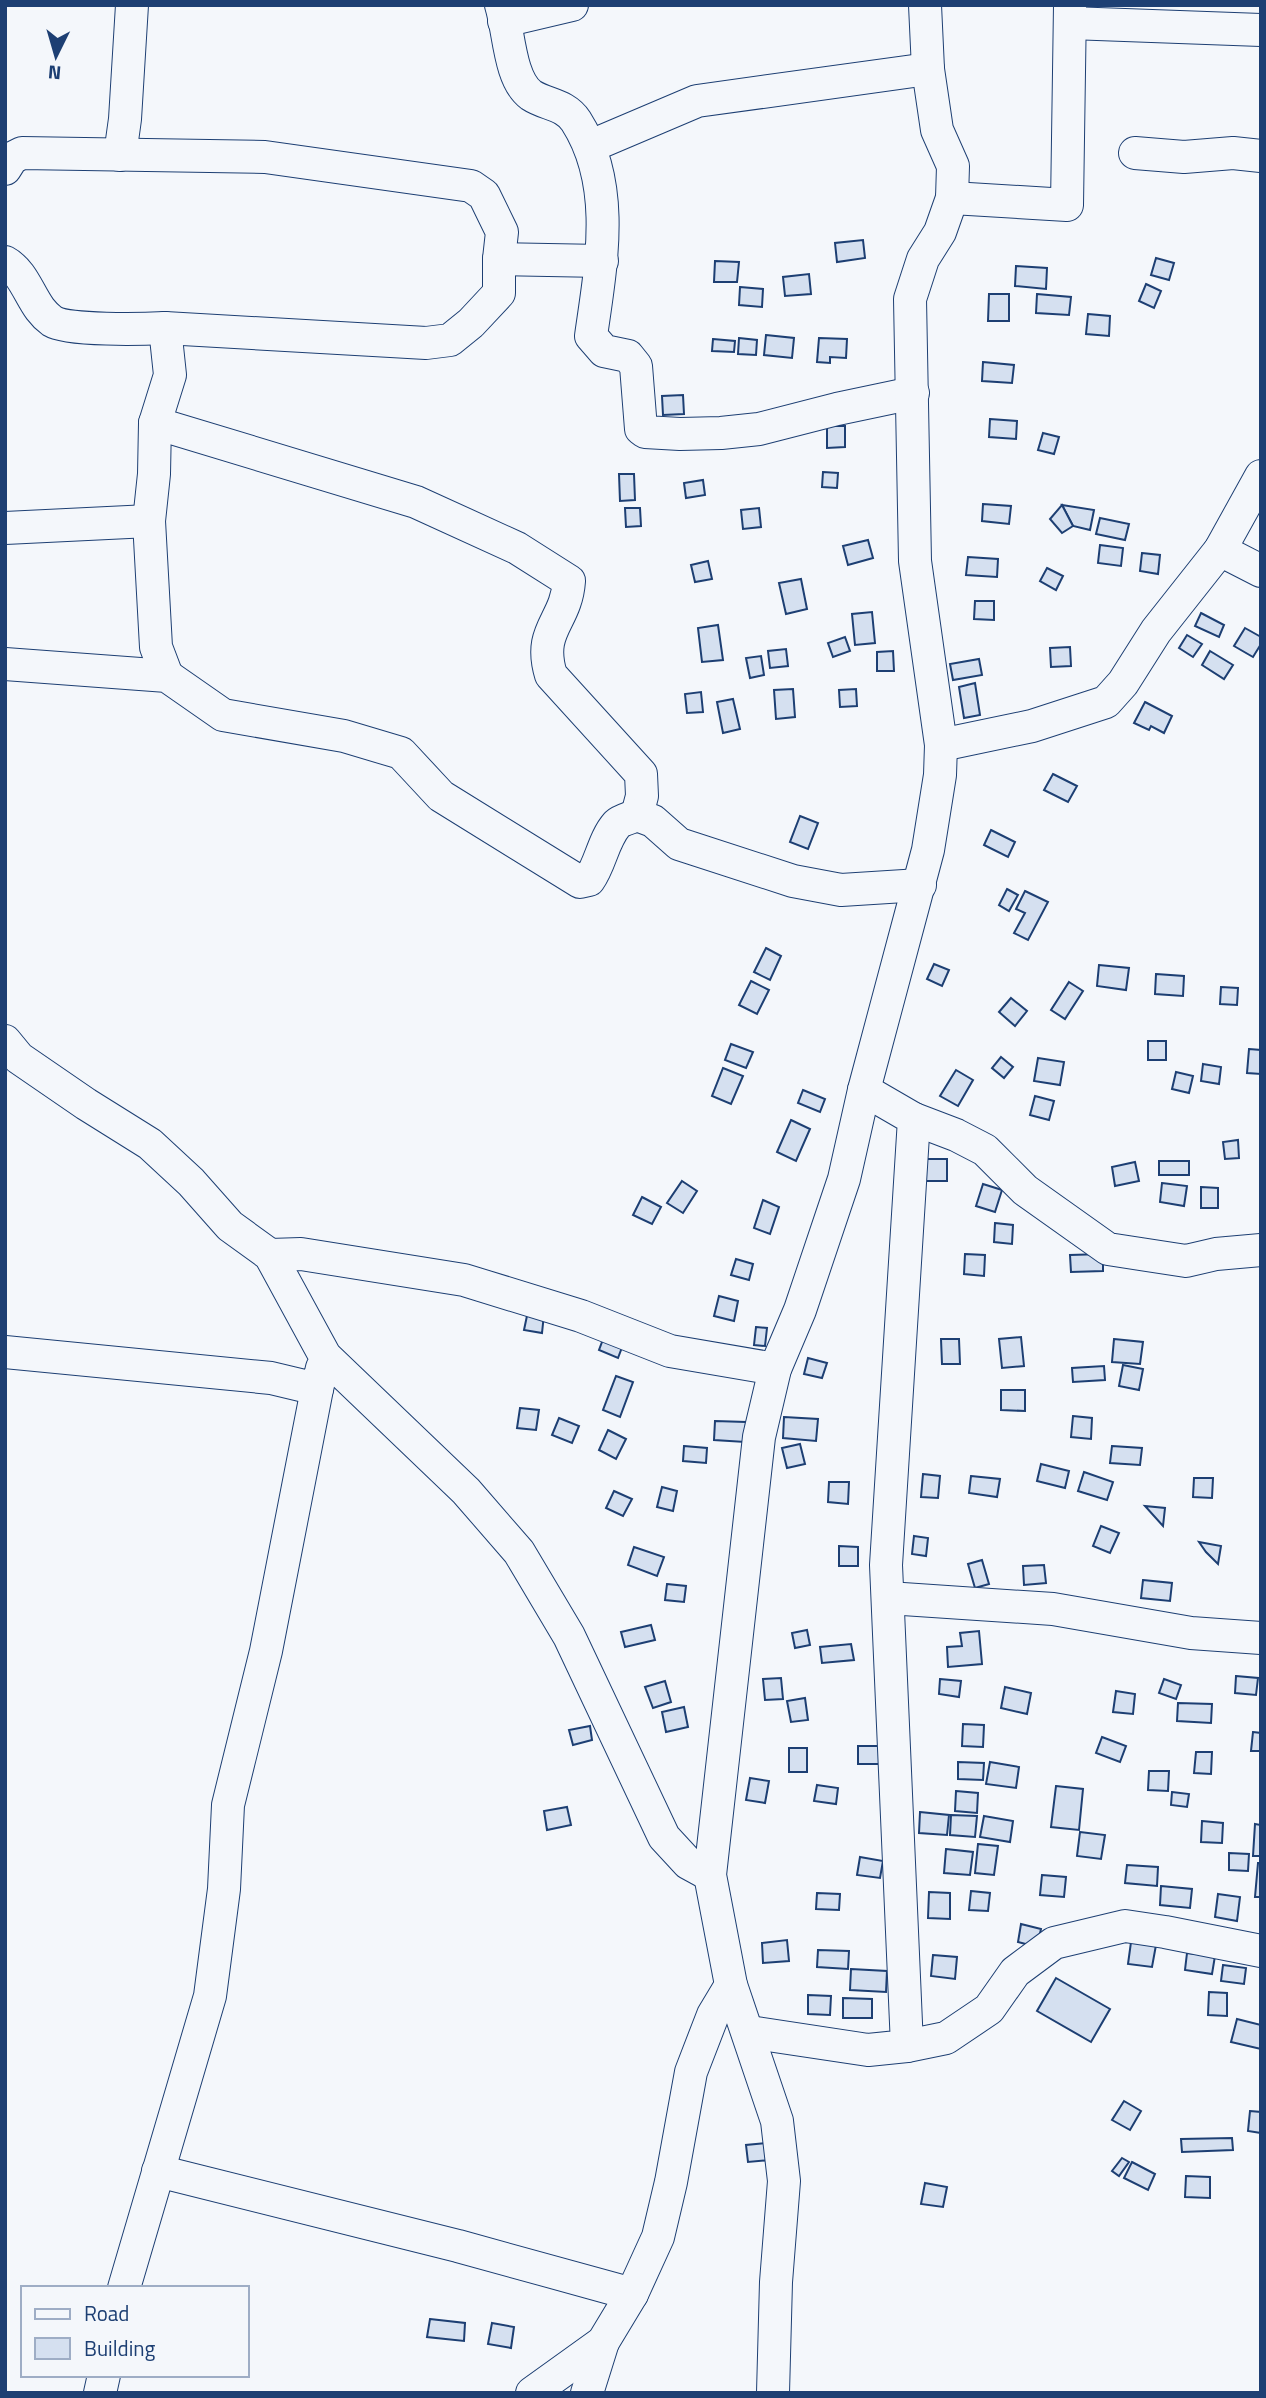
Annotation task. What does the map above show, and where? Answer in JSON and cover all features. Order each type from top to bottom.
[{"type":"street","points":[[120,155],[125,119],[132,5]]},
{"type":"street","points":[[572,5],[503,13],[520,85],[533,96],[558,105],[575,118],[591,146],[603,212],[602,261],[591,335],[604,351],[628,356],[636,366],[641,429],[645,432],[680,434],[759,429],[913,393]]},
{"type":"street","points":[[773,2393],[776,2282],[784,2181],[777,2121],[731,1985],[710,1875],[758,1450],[775,1369],[800,1310],[844,1179],[864,1090],[920,885],[940,775],[941,745],[915,561],[910,299],[923,259],[940,232],[952,198],[953,166],[937,130],[928,69],[925,5]]},
{"type":"street","points":[[952,198],[1067,205],[1070,14],[1261,30]]},
{"type":"street","points":[[591,146],[697,101],[928,69]]},
{"type":"street","points":[[5,169],[12,158],[22,153],[265,157],[471,186],[484,195],[502,232],[499,293],[471,323],[450,340],[426,343],[165,328],[122,329],[53,321],[42,311],[15,269],[5,262]]},
{"type":"street","points":[[1135,153],[1184,157],[1233,153],[1261,156]]},
{"type":"street","points":[[499,259],[602,261]]},
{"type":"street","points":[[165,328],[170,375],[155,423],[154,474],[149,521],[156,647],[167,676]]},
{"type":"street","points":[[155,423],[416,502],[517,548],[569,581],[568,600],[546,640],[546,659],[551,675],[641,774],[642,796],[637,815]]},
{"type":"street","points":[[941,745],[1032,726],[1106,702],[1123,684],[1156,631],[1220,550],[1261,476]]},
{"type":"street","points":[[5,528],[149,521]]},
{"type":"street","points":[[1220,550],[1261,571]]},
{"type":"street","points":[[5,664],[167,676],[223,715],[344,736],[401,753],[441,796],[580,882],[589,880],[594,873],[601,853],[618,823],[637,815],[653,821],[679,844],[793,881],[841,890],[920,885]]},
{"type":"street","points":[[10,1053],[150,1144],[191,1182],[230,1226],[270,1255],[325,1356],[466,1491],[519,1552],[569,1636],[664,1838],[688,1863],[710,1875]]},
{"type":"street","points":[[864,1090],[914,1119],[956,1135],[985,1150],[1025,1190],[1108,1249],[1186,1261],[1216,1254],[1261,1250]]},
{"type":"street","points":[[907,2046],[886,1565],[914,1119]]},
{"type":"street","points":[[270,1255],[301,1254],[464,1280],[580,1316],[670,1351],[775,1369]]},
{"type":"street","points":[[5,1352],[271,1378],[317,1389]]},
{"type":"street","points":[[125,2286],[210,1996],[224,1889],[228,1805],[266,1651],[325,1356]]},
{"type":"street","points":[[888,1598],[1053,1609],[1191,1633],[1261,1638]]},
{"type":"street","points":[[749,2032],[868,2050],[946,2038],[989,2009],[1016,1972],[1054,1943],[1125,1926],[1261,1951]]},
{"type":"street","points":[[587,2393],[603,2342],[632,2294],[658,2237],[691,2072],[713,2015],[731,1985]]},
{"type":"street","points":[[158,2171],[458,2246],[632,2294]]},
{"type":"street","points":[[532,2393],[603,2342]]},
{"type":"building","points":[[863,240],[865,258],[837,262],[835,243]]},
{"type":"building","points":[[1156,258],[1174,263],[1169,280],[1151,275]]},
{"type":"building","points":[[715,261],[739,262],[737,282],[714,282]]},
{"type":"building","points":[[1016,266],[1047,268],[1046,289],[1015,286]]},
{"type":"building","points":[[809,274],[811,294],[785,296],[783,277]]},
{"type":"building","points":[[1146,284],[1161,291],[1154,308],[1139,301]]},
{"type":"building","points":[[740,287],[763,289],[762,307],[739,305]]},
{"type":"building","points":[[989,294],[1009,294],[1009,321],[988,321]]},
{"type":"building","points":[[1037,294],[1071,297],[1069,315],[1036,313]]},
{"type":"building","points":[[1088,314],[1110,316],[1109,336],[1086,334]]},
{"type":"building","points":[[766,335],[794,338],[792,358],[764,355]]},
{"type":"building","points":[[739,338],[757,340],[756,355],[738,354]]},
{"type":"building","points":[[819,338],[847,339],[846,358],[830,357],[830,363],[817,362]]},
{"type":"building","points":[[713,339],[735,341],[734,352],[712,351]]},
{"type":"building","points":[[983,362],[1014,365],[1012,383],[982,381]]},
{"type":"building","points":[[683,395],[684,414],[663,415],[662,396]]},
{"type":"building","points":[[990,419],[1017,421],[1016,439],[989,437]]},
{"type":"building","points":[[827,426],[845,426],[845,447],[827,448]]},
{"type":"building","points":[[1043,433],[1059,437],[1054,454],[1038,450]]},
{"type":"building","points":[[823,472],[838,473],[837,488],[822,487]]},
{"type":"building","points":[[619,474],[634,474],[635,500],[620,501]]},
{"type":"building","points":[[703,480],[705,495],[686,498],[684,483]]},
{"type":"building","points":[[983,504],[1011,506],[1009,524],[982,521]]},
{"type":"building","points":[[1062,505],[1094,510],[1090,530],[1073,526]]},
{"type":"building","points":[[1062,505],[1073,526],[1062,533],[1050,519]]},
{"type":"building","points":[[625,508],[640,508],[641,526],[626,527]]},
{"type":"building","points":[[759,508],[761,527],[743,529],[741,510]]},
{"type":"building","points":[[1100,518],[1129,524],[1125,540],[1096,534]]},
{"type":"building","points":[[868,540],[873,558],[848,565],[843,546]]},
{"type":"building","points":[[1100,545],[1123,548],[1121,566],[1098,563]]},
{"type":"building","points":[[1142,553],[1160,555],[1158,574],[1140,571]]},
{"type":"building","points":[[968,557],[998,559],[997,577],[966,575]]},
{"type":"building","points":[[708,561],[712,579],[695,582],[691,565]]},
{"type":"building","points":[[1047,568],[1063,576],[1056,590],[1040,581]]},
{"type":"building","points":[[801,579],[807,609],[786,614],[779,583]]},
{"type":"building","points":[[975,601],[994,601],[994,620],[974,619]]},
{"type":"building","points":[[872,612],[875,643],[855,645],[852,614]]},
{"type":"building","points":[[1201,613],[1224,625],[1219,637],[1195,626]]},
{"type":"building","points":[[718,625],[723,660],[702,662],[698,628]]},
{"type":"building","points":[[1245,628],[1261,637],[1261,644],[1253,657],[1234,646]]},
{"type":"building","points":[[1187,635],[1202,644],[1193,657],[1179,648]]},
{"type":"building","points":[[845,637],[850,651],[833,657],[828,643]]},
{"type":"building","points":[[1070,647],[1071,666],[1051,667],[1050,648]]},
{"type":"building","points":[[786,649],[788,666],[770,668],[768,651]]},
{"type":"building","points":[[893,651],[894,671],[877,671],[877,652]]},
{"type":"building","points":[[1210,651],[1233,665],[1224,679],[1202,665]]},
{"type":"building","points":[[761,656],[764,675],[750,678],[746,658]]},
{"type":"building","points":[[979,659],[982,675],[953,680],[950,664]]},
{"type":"building","points":[[975,683],[980,715],[964,718],[959,687]]},
{"type":"building","points":[[793,689],[795,717],[776,719],[774,690]]},
{"type":"building","points":[[856,689],[857,706],[840,707],[839,690]]},
{"type":"building","points":[[701,692],[703,712],[687,713],[685,694]]},
{"type":"building","points":[[733,699],[740,729],[723,733],[717,702]]},
{"type":"building","points":[[1145,702],[1172,716],[1164,733],[1151,726],[1149,730],[1134,723]]},
{"type":"building","points":[[1053,774],[1077,786],[1068,802],[1044,790]]},
{"type":"building","points":[[800,816],[818,823],[808,849],[790,842]]},
{"type":"building","points":[[991,830],[1015,842],[1008,857],[984,845]]},
{"type":"building","points":[[1007,889],[1018,895],[1009,911],[999,905]]},
{"type":"building","points":[[1025,891],[1048,902],[1028,940],[1014,933],[1025,913],[1016,909]]},
{"type":"building","points":[[766,948],[781,956],[770,980],[754,972]]},
{"type":"building","points":[[934,964],[949,970],[942,986],[927,979]]},
{"type":"building","points":[[1099,965],[1129,968],[1126,990],[1097,986]]},
{"type":"building","points":[[1156,974],[1184,976],[1183,996],[1155,994]]},
{"type":"building","points":[[751,981],[769,990],[757,1014],[739,1005]]},
{"type":"building","points":[[1069,982],[1083,991],[1065,1019],[1051,1010]]},
{"type":"building","points":[[1221,987],[1238,988],[1237,1005],[1220,1004]]},
{"type":"building","points":[[1011,998],[1027,1011],[1015,1026],[999,1012]]},
{"type":"building","points":[[1148,1041],[1166,1041],[1166,1060],[1148,1060]]},
{"type":"building","points":[[731,1044],[753,1052],[746,1068],[725,1060]]},
{"type":"building","points":[[1249,1049],[1261,1050],[1261,1074],[1247,1073]]},
{"type":"building","points":[[1001,1057],[1013,1067],[1004,1078],[992,1068]]},
{"type":"building","points":[[1038,1058],[1064,1062],[1060,1085],[1034,1081]]},
{"type":"building","points":[[1203,1064],[1221,1067],[1219,1084],[1201,1081]]},
{"type":"building","points":[[723,1068],[743,1076],[731,1104],[712,1096]]},
{"type":"building","points":[[956,1070],[973,1080],[958,1106],[940,1096]]},
{"type":"building","points":[[1176,1072],[1193,1076],[1189,1093],[1172,1089]]},
{"type":"building","points":[[803,1090],[825,1099],[820,1112],[798,1103]]},
{"type":"building","points":[[1035,1096],[1054,1101],[1049,1120],[1030,1115]]},
{"type":"building","points":[[791,1120],[810,1129],[796,1161],[777,1152]]},
{"type":"building","points":[[1238,1140],[1239,1158],[1225,1159],[1223,1142]]},
{"type":"building","points":[[926,1159],[947,1159],[947,1181],[926,1181]]},
{"type":"building","points":[[1159,1161],[1189,1161],[1189,1175],[1159,1175]]},
{"type":"building","points":[[1135,1162],[1139,1181],[1115,1186],[1112,1167]]},
{"type":"building","points":[[682,1181],[697,1191],[683,1213],[667,1203]]},
{"type":"building","points":[[1162,1183],[1187,1186],[1184,1206],[1160,1202]]},
{"type":"building","points":[[983,1184],[1002,1190],[995,1212],[976,1206]]},
{"type":"building","points":[[1201,1187],[1218,1188],[1218,1208],[1201,1208]]},
{"type":"building","points":[[642,1197],[661,1207],[652,1224],[633,1215]]},
{"type":"building","points":[[763,1200],[779,1207],[770,1234],[754,1228]]},
{"type":"building","points":[[995,1223],[1013,1225],[1012,1244],[994,1242]]},
{"type":"building","points":[[965,1254],[985,1255],[984,1276],[964,1274]]},
{"type":"building","points":[[1103,1254],[1103,1271],[1071,1272],[1070,1255]]},
{"type":"building","points":[[736,1259],[753,1264],[749,1280],[731,1275]]},
{"type":"building","points":[[719,1296],[738,1301],[734,1321],[714,1316]]},
{"type":"building","points":[[528,1311],[544,1314],[542,1333],[524,1330]]},
{"type":"building","points":[[756,1327],[767,1328],[765,1346],[754,1345]]},
{"type":"building","points":[[605,1334],[624,1342],[618,1358],[599,1350]]},
{"type":"building","points":[[1021,1337],[1024,1366],[1002,1368],[999,1339]]},
{"type":"building","points":[[941,1339],[959,1339],[960,1364],[942,1364]]},
{"type":"building","points":[[1114,1339],[1143,1342],[1140,1364],[1112,1362]]},
{"type":"building","points":[[808,1358],[827,1363],[822,1378],[804,1374]]},
{"type":"building","points":[[1123,1365],[1143,1369],[1139,1390],[1119,1386]]},
{"type":"building","points":[[1104,1366],[1105,1380],[1073,1382],[1072,1368]]},
{"type":"building","points":[[616,1376],[633,1382],[620,1417],[603,1410]]},
{"type":"building","points":[[1001,1390],[1025,1390],[1025,1411],[1001,1410]]},
{"type":"building","points":[[520,1408],[539,1410],[536,1430],[517,1428]]},
{"type":"building","points":[[1073,1416],[1092,1418],[1091,1439],[1071,1437]]},
{"type":"building","points":[[784,1417],[818,1419],[816,1441],[783,1438]]},
{"type":"building","points":[[559,1418],[579,1426],[572,1443],[552,1435]]},
{"type":"building","points":[[715,1421],[746,1422],[745,1442],[714,1440]]},
{"type":"building","points":[[608,1430],[626,1439],[616,1459],[599,1450]]},
{"type":"building","points":[[800,1444],[805,1464],[787,1468],[782,1448]]},
{"type":"building","points":[[684,1446],[707,1448],[706,1463],[683,1461]]},
{"type":"building","points":[[1112,1446],[1142,1448],[1140,1465],[1110,1463]]},
{"type":"building","points":[[1041,1464],[1069,1471],[1065,1488],[1037,1481]]},
{"type":"building","points":[[1084,1472],[1113,1482],[1107,1500],[1078,1491]]},
{"type":"building","points":[[923,1474],[940,1476],[938,1498],[921,1497]]},
{"type":"building","points":[[971,1476],[1000,1479],[997,1497],[969,1493]]},
{"type":"building","points":[[1194,1478],[1213,1478],[1212,1498],[1193,1497]]},
{"type":"building","points":[[829,1482],[849,1482],[848,1504],[828,1502]]},
{"type":"building","points":[[662,1487],[677,1491],[673,1511],[657,1507]]},
{"type":"building","points":[[614,1491],[632,1499],[623,1516],[606,1508]]},
{"type":"building","points":[[1145,1506],[1165,1508],[1163,1526]]},
{"type":"building","points":[[1101,1526],[1119,1533],[1110,1553],[1093,1546]]},
{"type":"building","points":[[914,1536],[928,1538],[926,1556],[912,1554]]},
{"type":"building","points":[[1199,1542],[1221,1546],[1218,1564],[1206,1552]]},
{"type":"building","points":[[839,1546],[858,1547],[858,1566],[839,1566]]},
{"type":"building","points":[[634,1547],[664,1557],[657,1576],[628,1565]]},
{"type":"building","points":[[982,1560],[989,1584],[975,1588],[968,1564]]},
{"type":"building","points":[[1044,1565],[1046,1583],[1024,1585],[1023,1566]]},
{"type":"building","points":[[1143,1580],[1172,1583],[1170,1601],[1141,1598]]},
{"type":"building","points":[[667,1584],[686,1586],[684,1602],[665,1600]]},
{"type":"building","points":[[651,1625],[655,1640],[625,1647],[621,1632]]},
{"type":"building","points":[[807,1630],[810,1645],[795,1648],[792,1633]]},
{"type":"building","points":[[979,1631],[982,1664],[948,1667],[947,1647],[962,1646],[960,1633]]},
{"type":"building","points":[[851,1644],[854,1660],[822,1663],[820,1647]]},
{"type":"building","points":[[1236,1676],[1258,1678],[1256,1695],[1235,1693]]},
{"type":"building","points":[[781,1678],[783,1699],[765,1700],[763,1679]]},
{"type":"building","points":[[940,1679],[961,1681],[959,1697],[939,1694]]},
{"type":"building","points":[[1164,1679],[1181,1685],[1176,1699],[1159,1693]]},
{"type":"building","points":[[665,1681],[671,1702],[653,1708],[645,1687]]},
{"type":"building","points":[[1005,1687],[1031,1693],[1027,1714],[1001,1708]]},
{"type":"building","points":[[1116,1691],[1135,1694],[1133,1714],[1113,1712]]},
{"type":"building","points":[[805,1698],[808,1720],[791,1722],[787,1701]]},
{"type":"building","points":[[1178,1703],[1212,1704],[1211,1723],[1177,1721]]},
{"type":"building","points":[[684,1707],[688,1727],[666,1732],[662,1712]]},
{"type":"building","points":[[963,1724],[984,1725],[983,1747],[962,1746]]},
{"type":"building","points":[[590,1726],[592,1740],[573,1745],[569,1730]]},
{"type":"building","points":[[1253,1732],[1261,1733],[1261,1751],[1251,1751]]},
{"type":"building","points":[[1102,1737],[1126,1746],[1120,1762],[1096,1753]]},
{"type":"building","points":[[858,1746],[879,1746],[880,1764],[858,1764]]},
{"type":"building","points":[[789,1748],[807,1748],[807,1772],[789,1772]]},
{"type":"building","points":[[1196,1752],[1212,1752],[1211,1774],[1194,1773]]},
{"type":"building","points":[[958,1762],[984,1763],[983,1780],[958,1779]]},
{"type":"building","points":[[990,1762],[1019,1767],[1016,1788],[986,1784]]},
{"type":"building","points":[[1149,1771],[1169,1771],[1168,1791],[1148,1790]]},
{"type":"building","points":[[750,1778],[769,1781],[765,1803],[746,1800]]},
{"type":"building","points":[[817,1785],[838,1788],[836,1804],[814,1801]]},
{"type":"building","points":[[1056,1786],[1083,1789],[1079,1830],[1051,1827]]},
{"type":"building","points":[[956,1791],[978,1793],[977,1813],[955,1811]]},
{"type":"building","points":[[1172,1792],[1189,1794],[1187,1807],[1171,1805]]},
{"type":"building","points":[[567,1807],[571,1825],[547,1830],[544,1811]]},
{"type":"building","points":[[920,1812],[949,1815],[947,1835],[919,1833]]},
{"type":"building","points":[[951,1815],[977,1816],[975,1837],[950,1835]]},
{"type":"building","points":[[984,1816],[1013,1821],[1010,1842],[980,1837]]},
{"type":"building","points":[[1202,1821],[1223,1823],[1222,1843],[1201,1842]]},
{"type":"building","points":[[1255,1824],[1261,1825],[1261,1856],[1253,1856]]},
{"type":"building","points":[[1080,1832],[1105,1835],[1101,1859],[1077,1856]]},
{"type":"building","points":[[978,1844],[998,1846],[994,1875],[975,1873]]},
{"type":"building","points":[[946,1849],[973,1852],[970,1875],[944,1873]]},
{"type":"building","points":[[1229,1853],[1249,1854],[1248,1871],[1229,1870]]},
{"type":"building","points":[[860,1857],[883,1861],[880,1878],[857,1875]]},
{"type":"building","points":[[1258,1863],[1261,1863],[1261,1897],[1255,1897]]},
{"type":"building","points":[[1127,1865],[1158,1867],[1157,1886],[1125,1883]]},
{"type":"building","points":[[1042,1875],[1066,1877],[1064,1897],[1040,1895]]},
{"type":"building","points":[[1161,1886],[1192,1889],[1190,1908],[1160,1905]]},
{"type":"building","points":[[971,1891],[990,1893],[988,1911],[969,1910]]},
{"type":"building","points":[[929,1892],[950,1893],[950,1919],[928,1918]]},
{"type":"building","points":[[817,1893],[840,1894],[839,1910],[816,1909]]},
{"type":"building","points":[[1218,1894],[1240,1897],[1237,1921],[1215,1917]]},
{"type":"building","points":[[1021,1924],[1041,1929],[1037,1947],[1018,1942]]},
{"type":"building","points":[[787,1940],[789,1961],[763,1963],[762,1943]]},
{"type":"building","points":[[1131,1942],[1156,1945],[1152,1967],[1128,1964]]},
{"type":"building","points":[[818,1950],[849,1951],[848,1969],[817,1967]]},
{"type":"building","points":[[1187,1953],[1215,1956],[1212,1974],[1185,1970]]},
{"type":"building","points":[[933,1955],[957,1957],[955,1979],[931,1976]]},
{"type":"building","points":[[1223,1965],[1246,1968],[1244,1984],[1221,1981]]},
{"type":"building","points":[[851,1969],[887,1971],[886,1992],[850,1990]]},
{"type":"building","points":[[1056,1978],[1110,2009],[1091,2042],[1037,2011]]},
{"type":"building","points":[[1209,1992],[1227,1993],[1227,2016],[1208,2015]]},
{"type":"building","points":[[808,1995],[831,1996],[830,2015],[808,2014]]},
{"type":"building","points":[[843,1998],[872,1999],[872,2018],[843,2018]]},
{"type":"building","points":[[1237,2019],[1261,2025],[1261,2049],[1231,2042]]},
{"type":"building","points":[[1124,2101],[1141,2111],[1130,2130],[1112,2120]]},
{"type":"building","points":[[1250,2111],[1261,2112],[1261,2133],[1248,2131]]},
{"type":"building","points":[[1232,2138],[1233,2150],[1182,2152],[1181,2139]]},
{"type":"building","points":[[767,2143],[770,2160],[748,2162],[746,2145]]},
{"type":"building","points":[[1122,2158],[1129,2162],[1119,2176],[1112,2171]]},
{"type":"building","points":[[1132,2162],[1155,2174],[1148,2190],[1124,2178]]},
{"type":"building","points":[[1186,2176],[1210,2177],[1210,2198],[1185,2197]]},
{"type":"building","points":[[925,2183],[947,2187],[943,2207],[921,2204]]},
{"type":"building","points":[[430,2319],[465,2323],[464,2341],[427,2337]]},
{"type":"building","points":[[492,2323],[514,2327],[511,2348],[488,2344]]}]
